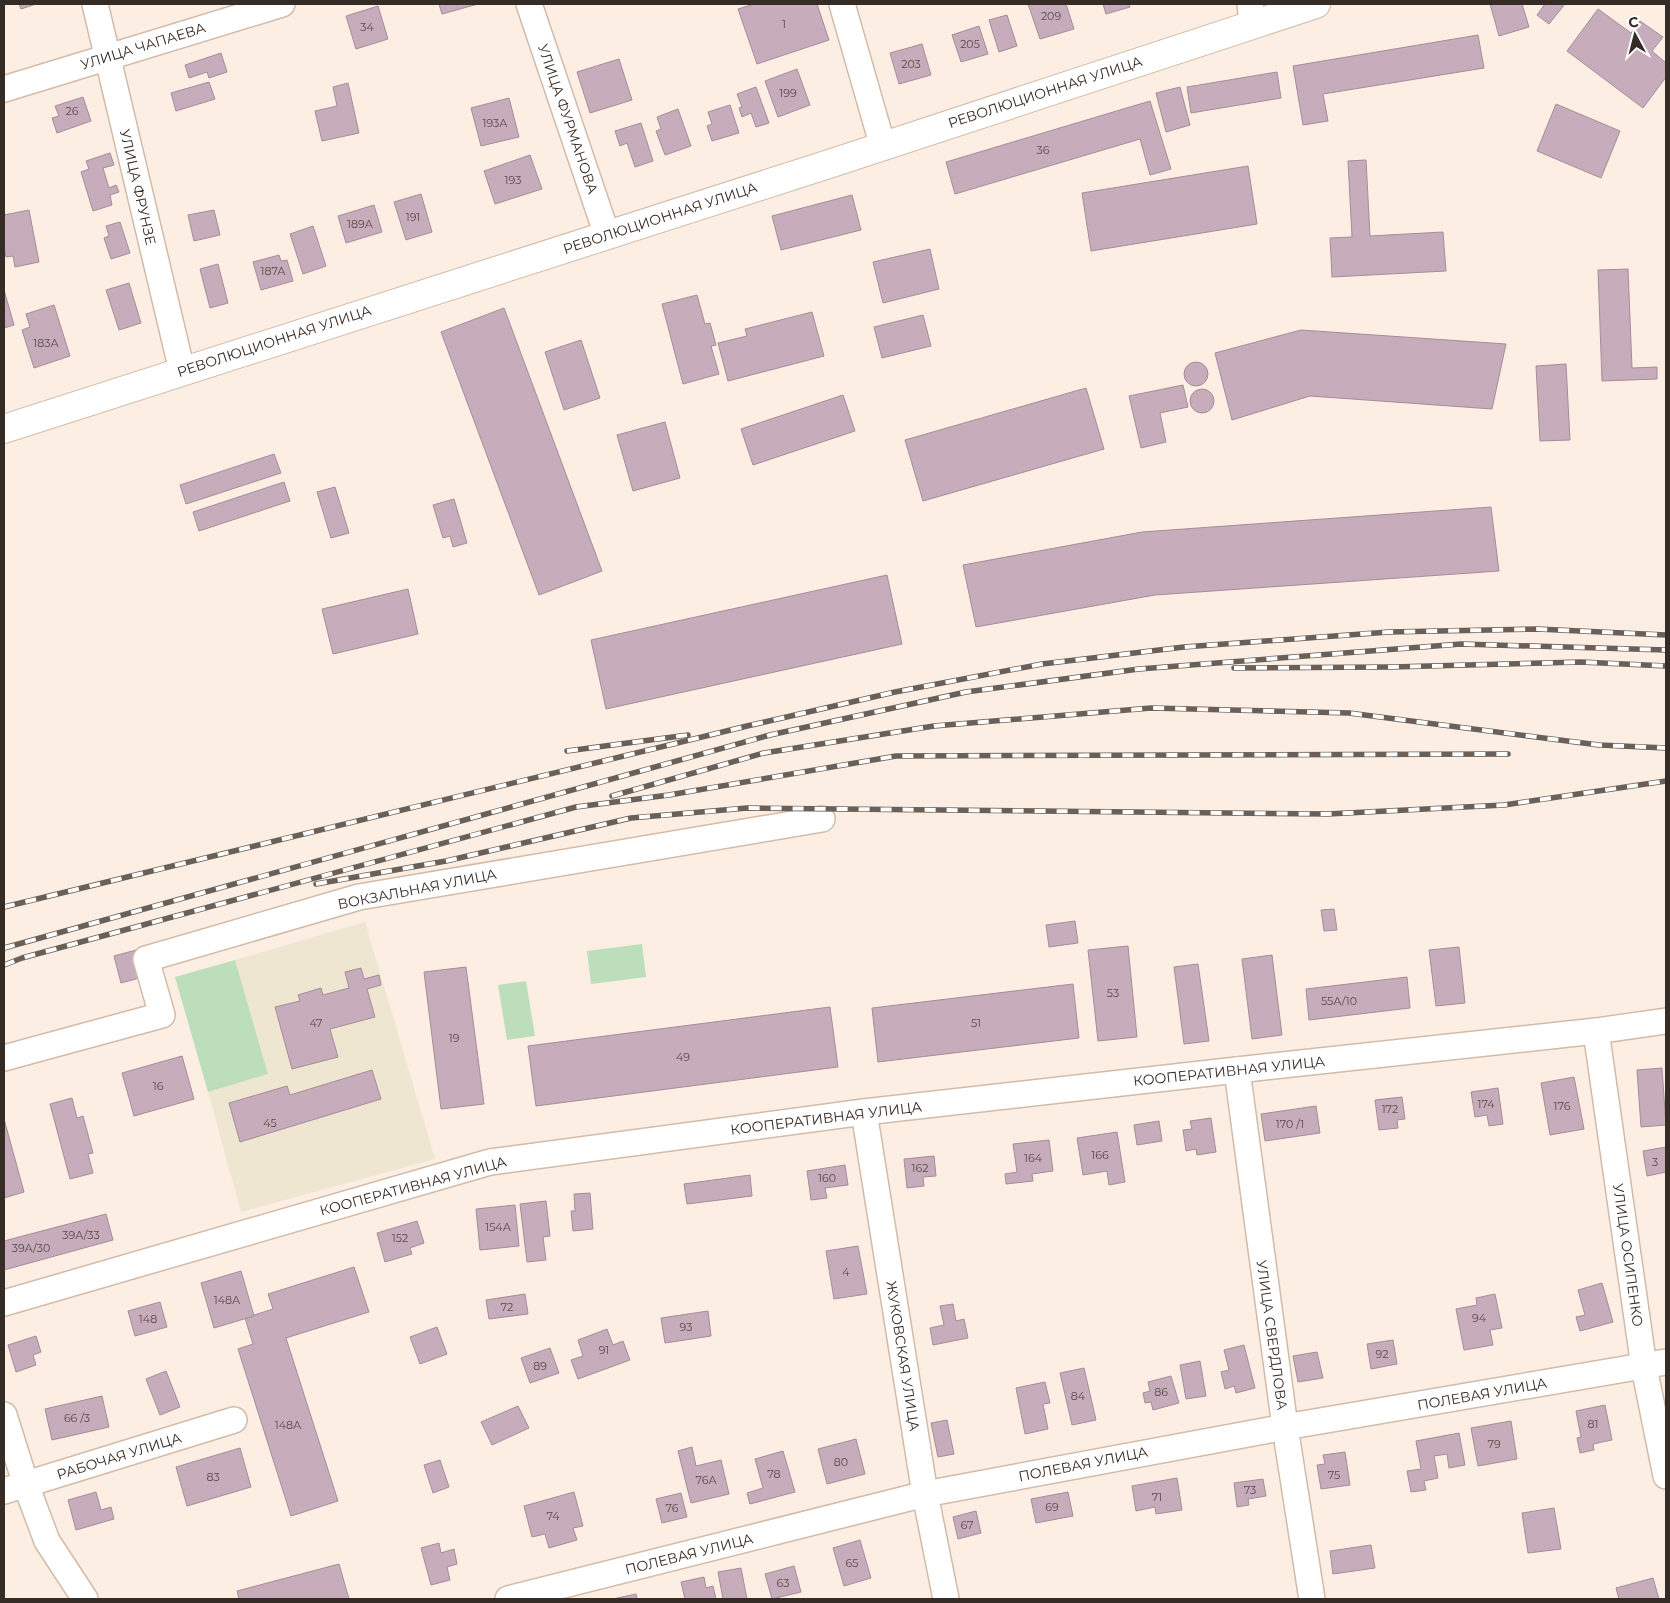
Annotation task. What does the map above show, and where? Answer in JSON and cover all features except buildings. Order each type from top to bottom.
[{"type":"main road","name":"РЕВОЛЮЦИОННАЯ УЛИЦА","points":[[4,429],[882,147],[1251,14],[1316,4]]},
{"type":"street","name":"УЛИЦА ФРУНЗЕ","points":[[95,4],[182,371]]},
{"type":"street","name":"УЛИЦА ЧАПАЕВА","points":[[4,88],[282,4]]},
{"type":"street","name":"УЛИЦА ФУРМАНОВА","points":[[529,4],[607,235]]},
{"type":"street","points":[[842,4],[882,147]]},
{"type":"street","name":"ВОКЗАЛЬНАЯ УЛИЦА","points":[[4,1058],[162,1015],[146,960],[359,897],[822,819]]},
{"type":"street","name":"КООПЕРАТИВНАЯ УЛИЦА","points":[[4,1303],[490,1162],[864,1112],[1596,1032],[1666,1021]]},
{"type":"street","name":"УЛИЦА ОСИПЕНКО","points":[[1596,1032],[1655,1364],[1666,1476]]},
{"type":"street","name":"УЛИЦА СВЕРДЛОВА","points":[[1237,1070],[1285,1427],[1312,1599]]},
{"type":"street","name":"ЖУКОВСКАЯ УЛИЦА","points":[[864,1112],[925,1494],[946,1599]]},
{"type":"street","name":"ПОЛЕВАЯ УЛИЦА","points":[[508,1599],[925,1494],[1285,1427],[1655,1364]]},
{"type":"street","points":[[4,1415],[15,1488],[85,1599]]},
{"type":"street","name":"РАБОЧАЯ УЛИЦА","points":[[15,1488],[234,1420]]},
{"type":"shaded area","points":[[365,922],[435,1159],[241,1212],[208,1092],[268,1074],[235,960]]},
{"type":"green space","points":[[642,944],[646,977],[591,984],[587,951]]},
{"type":"green space","points":[[235,960],[268,1074],[208,1092],[175,977]]},
{"type":"green space","points":[[526,981],[535,1036],[507,1040],[498,985]]},
{"type":"railway","points":[[4,907],[747,726],[895,692],[1042,664],[1184,647],[1389,632],[1537,629],[1666,635]]},
{"type":"railway","points":[[4,948],[770,735],[966,692],[1139,669],[1461,644],[1666,650]]},
{"type":"railway","points":[[1234,668],[1391,667],[1581,662],[1666,666]]},
{"type":"railway","points":[[612,796],[764,753],[934,726],[1151,708],[1349,713],[1599,745],[1666,748]]},
{"type":"railway","points":[[567,751],[688,735]]},
{"type":"railway","points":[[4,965],[22,958],[576,807],[669,795],[896,756],[1508,754]]},
{"type":"railway","points":[[316,884],[446,861],[631,818],[747,808],[1328,814],[1504,805],[1666,781]]}]
